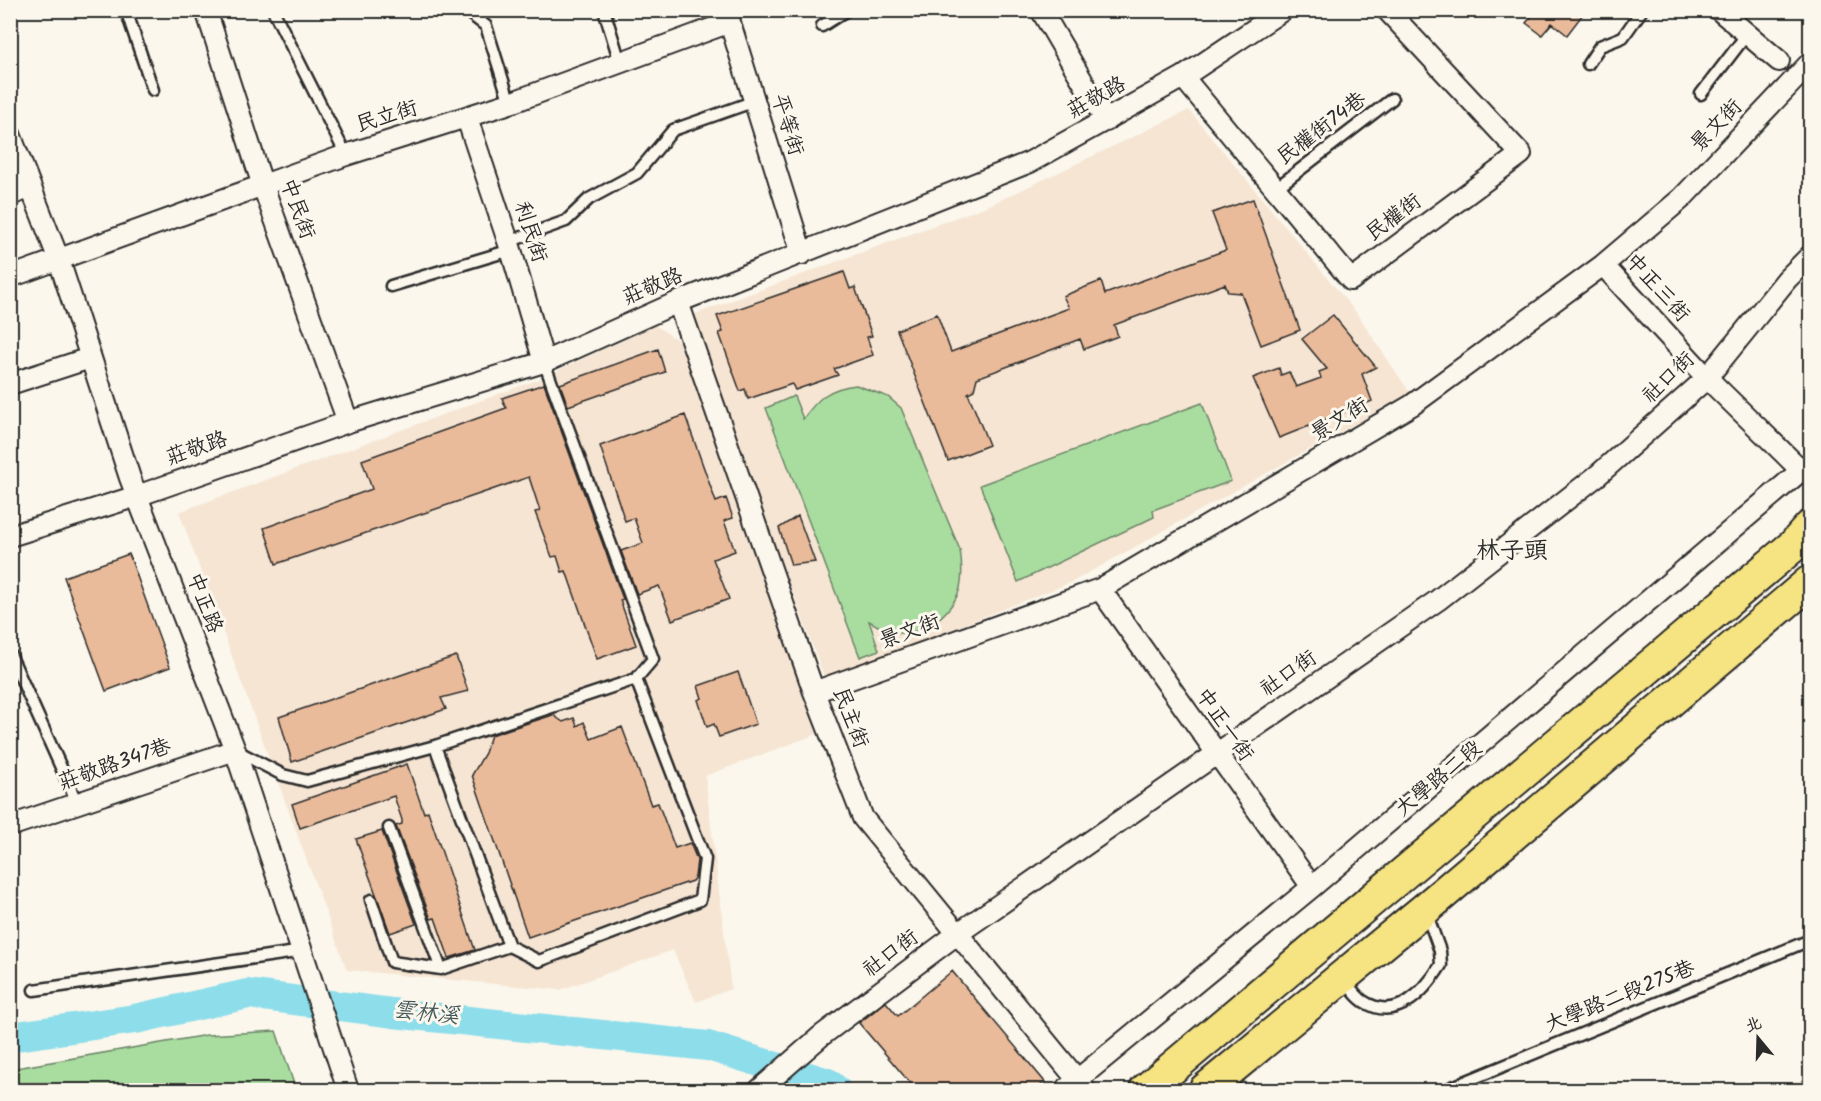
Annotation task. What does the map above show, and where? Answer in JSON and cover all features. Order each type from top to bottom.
[{"type":"main road","points":[[1146,1090],[1757,576],[1810,528]]},
{"type":"main road","points":[[1205,1090],[1425,909],[1810,582]]},
{"type":"main road","points":[[1279,980],[1302,1011]]},
{"type":"street","name":"中民街","points":[[206,10],[263,186],[348,422]]},
{"type":"street","points":[[1041,10],[1106,121]]},
{"type":"street","name":"莊敬路","points":[[10,536],[137,496],[348,422],[544,362],[678,302],[1030,162],[1183,77],[1283,10]]},
{"type":"street","name":"民權街","points":[[1183,77],[1351,280],[1521,154],[1387,10]]},
{"type":"street","points":[[1719,10],[1779,61]]},
{"type":"street","name":"民立街","points":[[10,277],[346,155],[510,103],[620,62],[728,16]]},
{"type":"street","name":"平等街","points":[[728,16],[802,254]]},
{"type":"street","name":"景文街","points":[[814,693],[1100,589],[1412,405],[1603,265],[1682,198],[1810,63]]},
{"type":"street","name":"利民街","points":[[467,118],[510,246],[544,362]]},
{"type":"street","name":"中正路","points":[[10,134],[29,188],[59,260],[137,496],[235,750],[348,1090]]},
{"type":"street","points":[[10,195],[29,188]]},
{"type":"street","name":"社口街","points":[[759,1090],[821,1036],[957,934],[1438,600],[1598,475],[1707,378],[1787,279],[1810,256]]},
{"type":"street","name":"中正三街","points":[[1603,265],[1707,378],[1806,467]]},
{"type":"street","name":"民主街","points":[[678,302],[814,693],[863,818],[1076,1087]]},
{"type":"street","points":[[10,384],[90,358]]},
{"type":"street","name":"大學路二段","points":[[1076,1087],[1806,467]]},
{"type":"street","name":"中正一街","points":[[1100,589],[1312,887]]},
{"type":"street","name":"莊敬路347巷","points":[[10,826],[235,750]]},
{"type":"lane","points":[[126,10],[153,90]]},
{"type":"lane","points":[[273,10],[346,155]]},
{"type":"lane","points":[[465,10],[486,26],[510,103]]},
{"type":"lane","points":[[604,10],[620,62]]},
{"type":"lane","points":[[822,26],[848,10]]},
{"type":"lane","points":[[1588,64],[1600,46],[1623,37],[1642,10]]},
{"type":"lane","points":[[1701,94],[1747,34]]},
{"type":"lane","name":"民權街74巷","points":[[1275,189],[1392,99]]},
{"type":"lane","points":[[391,286],[510,246],[566,221],[589,199],[637,173],[673,130],[755,101]]},
{"type":"lane","points":[[235,750],[283,775],[307,781],[435,746],[636,679],[653,659],[544,362]]},
{"type":"lane","points":[[10,654],[77,803]]},
{"type":"lane","points":[[435,746],[510,946],[539,961],[700,900],[705,859],[636,679]]},
{"type":"lane","points":[[389,828],[441,969]]},
{"type":"lane","points":[[371,900],[392,962],[441,969],[510,946]]},
{"type":"lane","points":[[1341,978],[1363,1001],[1387,1009],[1403,1005],[1418,996],[1441,965],[1434,929],[1425,909]]},
{"type":"lane","name":"大學路二段275巷","points":[[1445,1090],[1810,940]]},
{"type":"lane","points":[[34,990],[303,951]]},
{"type":"shaded area","points":[[1189,110],[1358,315],[1410,393],[1072,582],[825,679],[690,316],[992,204]]},
{"type":"shaded area","points":[[655,325],[680,342],[817,734],[705,776],[731,989],[696,1002],[673,950],[560,990],[347,970],[179,512],[542,378]]},
{"type":"green space","points":[[856,385],[888,397],[901,408],[960,550],[962,569],[960,588],[956,598],[941,617],[920,629],[897,633],[869,621],[879,650],[860,657],[766,408],[794,396],[803,419],[825,395],[847,386]]},
{"type":"green space","points":[[1202,403],[1231,481],[1153,510],[1154,517],[1018,582],[980,485]]},
{"type":"green space","points":[[276,1031],[296,1090],[11,1090],[11,1069],[207,1035]]},
{"type":"building","points":[[1537,10],[1586,10],[1567,35],[1552,23],[1542,35],[1526,23]]},
{"type":"building","points":[[1253,199],[1300,330],[1261,345],[1241,293],[1228,292],[1225,284],[1114,325],[1118,336],[1084,349],[1080,339],[977,378],[974,390],[968,393],[989,445],[948,461],[897,330],[937,314],[951,352],[1069,308],[1063,296],[1101,281],[1105,294],[1226,250],[1212,213]]},
{"type":"building","points":[[844,272],[850,289],[855,287],[872,336],[867,337],[873,355],[834,369],[838,375],[795,390],[792,384],[748,399],[745,389],[740,391],[719,333],[723,332],[717,316]]},
{"type":"building","points":[[1333,315],[1376,367],[1362,374],[1372,401],[1279,438],[1253,378],[1279,368],[1281,375],[1289,372],[1296,387],[1321,378],[1319,372],[1327,369],[1302,339]]},
{"type":"building","points":[[658,349],[665,372],[568,406],[560,384]]},
{"type":"building","points":[[544,384],[623,599],[620,600],[636,645],[597,659],[566,571],[562,572],[557,556],[552,557],[535,512],[540,511],[529,477],[276,564],[264,528],[372,489],[362,460],[506,408],[502,398]]},
{"type":"building","points":[[685,415],[716,502],[726,498],[733,518],[724,521],[735,551],[713,559],[729,599],[672,620],[659,586],[637,594],[621,551],[643,543],[634,518],[625,521],[600,446]]},
{"type":"building","points":[[798,516],[815,562],[791,565],[779,528]]},
{"type":"building","points":[[129,554],[170,667],[106,691],[64,577]]},
{"type":"building","points":[[456,656],[468,691],[441,698],[446,709],[292,762],[279,717]]},
{"type":"building","points":[[738,672],[756,724],[719,737],[714,724],[707,727],[698,700],[702,698],[698,686]]},
{"type":"building","points":[[553,715],[563,722],[574,718],[577,726],[584,722],[591,739],[622,727],[651,805],[658,803],[675,848],[690,843],[697,860],[695,877],[692,881],[528,937],[472,775],[485,753],[491,735]]},
{"type":"building","points":[[407,764],[424,813],[428,811],[475,950],[449,958],[435,918],[431,919],[396,826],[402,824],[402,820],[394,796],[300,828],[292,804]]},
{"type":"building","points":[[382,831],[416,924],[390,933],[356,839]]},
{"type":"building","points":[[952,971],[1045,1082],[1035,1090],[916,1090],[859,1023],[886,1002],[898,1016]]},
{"type":"waterway","name":"雲林溪","points":[[10,1037],[135,1019],[248,994],[393,1013],[708,1046],[828,1083],[836,1090]]},
{"type":"district","name":"林子頭","points":[[1512,551]]}]
